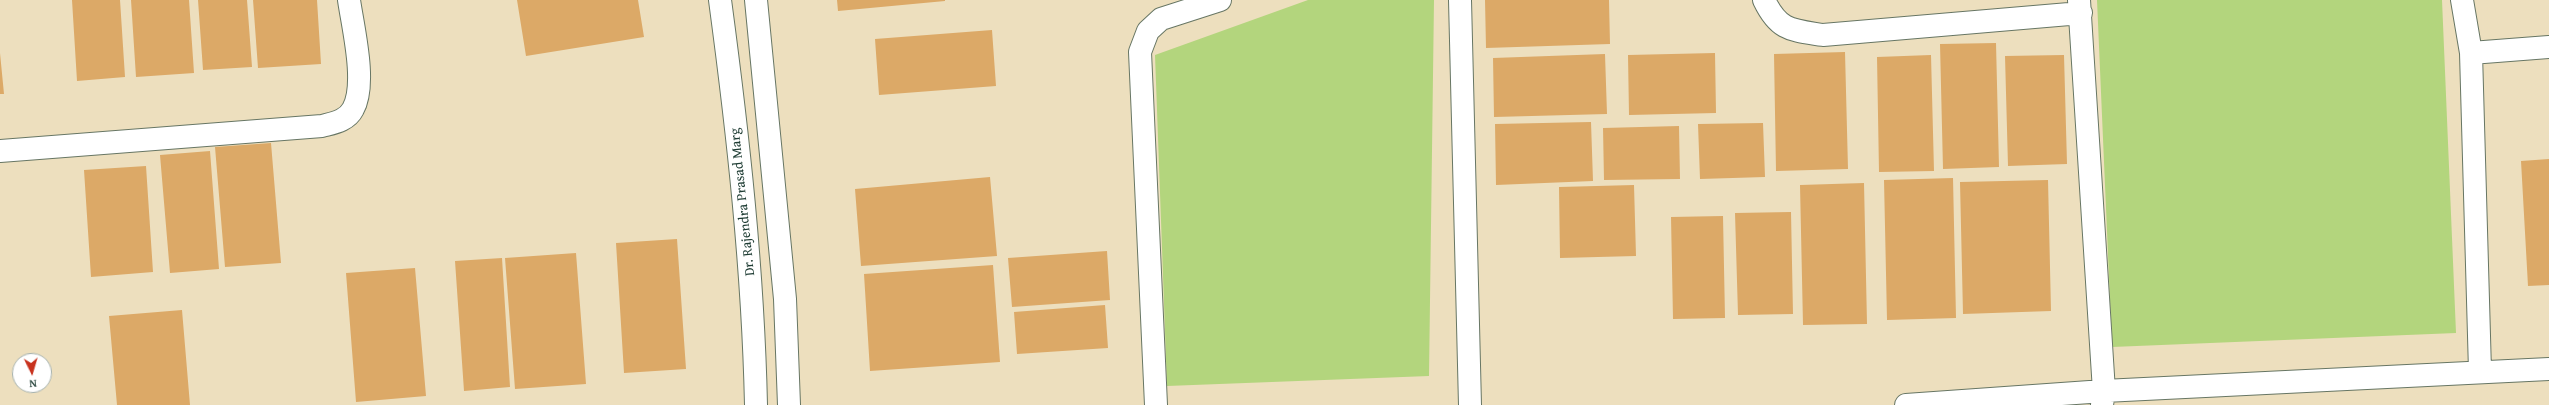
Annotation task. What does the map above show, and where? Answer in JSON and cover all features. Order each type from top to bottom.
[{"type":"street","points":[[0,151],[322,126],[340,121],[352,110],[359,79],[349,0]]},
{"type":"street","name":"Dr. Rajendra Prasad Marg","points":[[720,0],[733,99],[754,312],[756,405]]},
{"type":"street","points":[[756,0],[785,299],[789,405]]},
{"type":"street","points":[[1156,405],[1140,52],[1148,31],[1161,19],[1220,0]]},
{"type":"street","points":[[1460,0],[1470,405]]},
{"type":"street","points":[[1764,0],[1774,19],[1795,31],[1823,35],[2080,6],[2103,398]]},
{"type":"street","points":[[2462,0],[2471,53],[2480,371]]},
{"type":"street","points":[[2471,53],[2549,47]]},
{"type":"street","points":[[1906,405],[2103,398],[2480,371],[2549,369]]},
{"type":"green space","points":[[1308,0],[1434,0],[1429,376],[1167,386],[1155,55]]},
{"type":"green space","points":[[2097,0],[2442,0],[2456,333],[2112,347]]},
{"type":"building","points":[[72,0],[120,0],[125,77],[77,81]]},
{"type":"building","points":[[131,0],[189,0],[194,73],[136,77]]},
{"type":"building","points":[[198,0],[247,0],[252,67],[203,70]]},
{"type":"building","points":[[253,0],[317,0],[321,64],[258,68]]},
{"type":"building","points":[[517,0],[638,0],[644,37],[526,56]]},
{"type":"building","points":[[837,0],[945,0],[945,1],[838,11]]},
{"type":"building","points":[[1485,0],[1609,0],[1610,44],[1486,48]]},
{"type":"building","points":[[992,30],[996,86],[879,95],[875,39]]},
{"type":"building","points":[[1996,43],[1999,167],[1943,169],[1940,44]]},
{"type":"building","points":[[1845,52],[1848,169],[1776,171],[1774,54]]},
{"type":"building","points":[[0,53],[4,94],[0,94]]},
{"type":"building","points":[[1715,53],[1716,113],[1629,115],[1628,55]]},
{"type":"building","points":[[1605,54],[1607,114],[1494,117],[1493,58]]},
{"type":"building","points":[[1931,55],[1934,171],[1879,172],[1877,57]]},
{"type":"building","points":[[2064,55],[2067,164],[2008,166],[2005,56]]},
{"type":"building","points":[[1591,122],[1593,181],[1496,185],[1495,124]]},
{"type":"building","points":[[1763,123],[1765,177],[1700,179],[1698,124]]},
{"type":"building","points":[[1679,126],[1680,179],[1604,180],[1603,128]]},
{"type":"building","points":[[271,143],[281,263],[225,267],[215,147]]},
{"type":"building","points":[[210,151],[219,269],[170,273],[160,155]]},
{"type":"building","points":[[2549,159],[2549,285],[2528,286],[2521,161]]},
{"type":"building","points":[[146,166],[153,272],[91,277],[84,170]]},
{"type":"building","points":[[990,177],[997,256],[861,266],[855,189]]},
{"type":"building","points":[[1953,178],[1956,318],[1887,320],[1884,180]]},
{"type":"building","points":[[2048,180],[2051,311],[1963,314],[1960,182]]},
{"type":"building","points":[[1864,183],[1867,324],[1803,325],[1800,185]]},
{"type":"building","points":[[1634,185],[1636,256],[1560,258],[1559,187]]},
{"type":"building","points":[[1791,212],[1793,314],[1738,315],[1735,213]]},
{"type":"building","points":[[1723,216],[1725,318],[1673,319],[1671,217]]},
{"type":"building","points":[[677,239],[686,369],[624,373],[616,243]]},
{"type":"building","points":[[1107,251],[1110,300],[1012,307],[1008,258]]},
{"type":"building","points":[[576,253],[586,384],[515,389],[505,258]]},
{"type":"building","points":[[502,258],[510,387],[464,391],[455,261]]},
{"type":"building","points":[[993,265],[1000,362],[870,371],[864,274]]},
{"type":"building","points":[[415,268],[426,396],[356,402],[346,273]]},
{"type":"building","points":[[1105,305],[1108,348],[1017,354],[1014,312]]},
{"type":"building","points":[[182,310],[190,405],[117,405],[109,316]]}]
